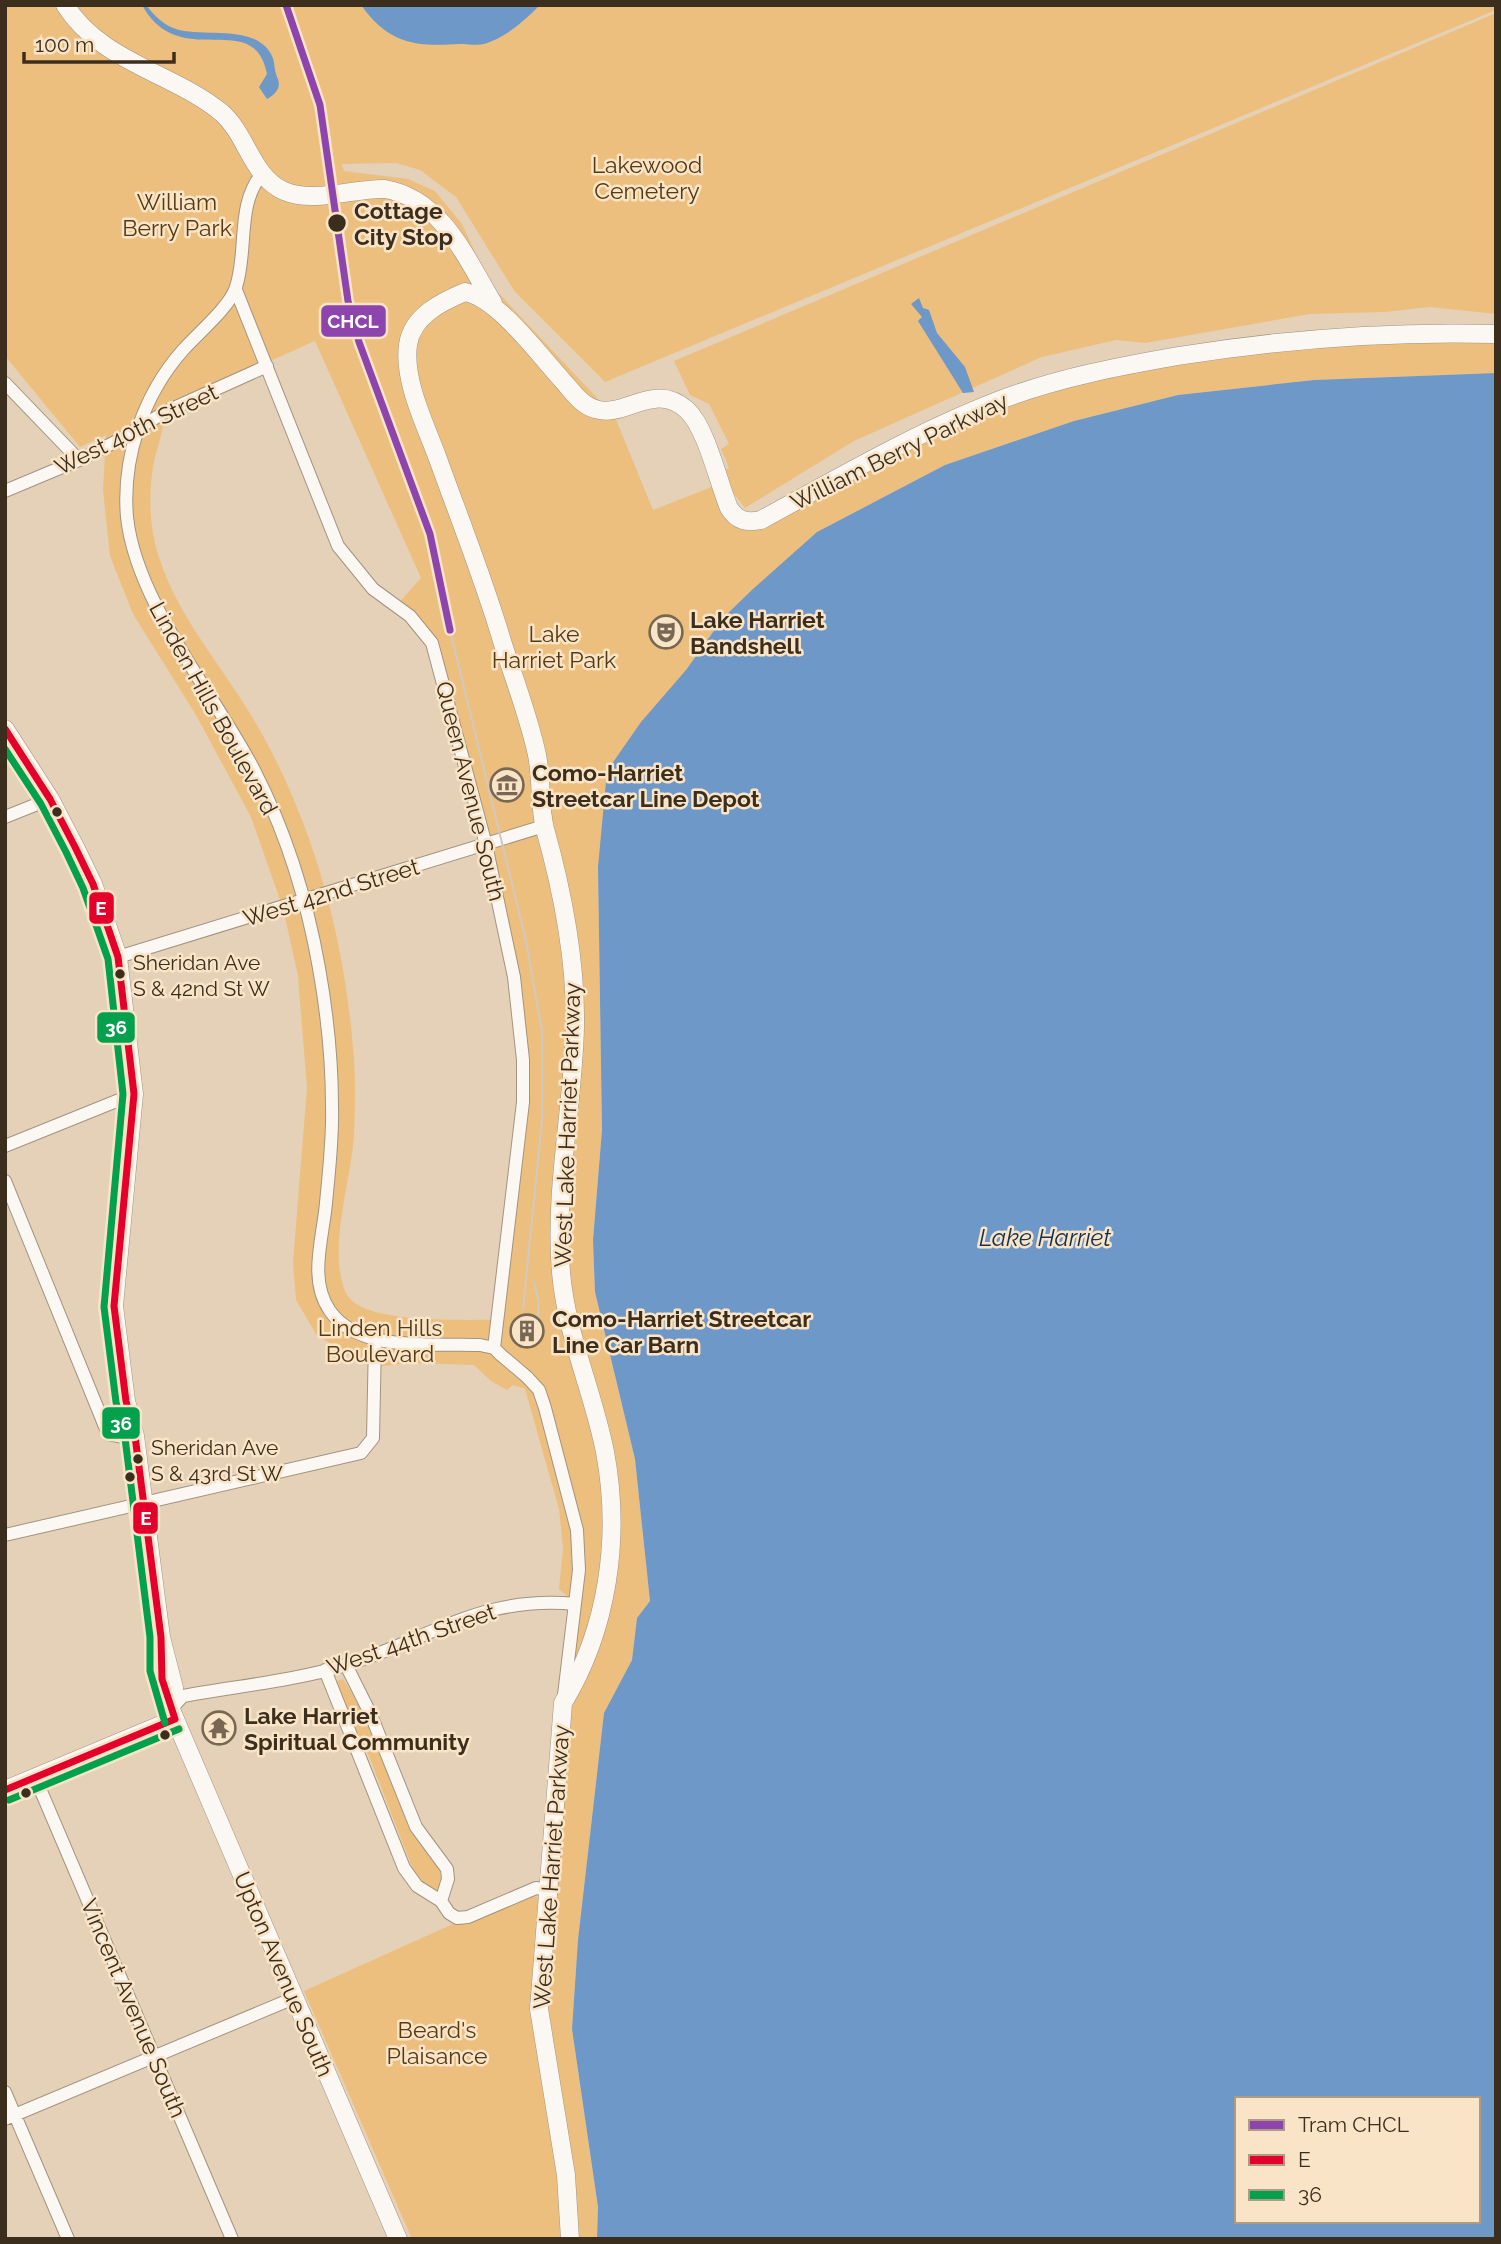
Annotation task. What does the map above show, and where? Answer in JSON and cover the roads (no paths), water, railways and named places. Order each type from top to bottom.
[{"type":"street","name":"William Berry Parkway","points":[[65,5],[80,26],[101,45],[204,101],[223,115],[237,131],[262,174],[286,192],[320,195],[385,189],[412,197],[435,212],[500,314]]},
{"type":"street","points":[[236,290],[248,194],[262,174]]},
{"type":"street","name":"William Berry Parkway","points":[[452,238],[465,292],[482,298],[500,314],[582,402],[597,410],[614,411],[640,399],[654,398],[680,405],[687,411],[699,431],[729,508],[737,518],[752,522],[761,520],[855,468],[935,429],[1008,397],[1062,380],[1137,363],[1294,340],[1363,333],[1496,334]]},
{"type":"street","name":"Queen Avenue South","points":[[236,290],[338,546],[373,589],[410,615],[432,643],[486,845],[514,977],[523,1059],[521,1115],[497,1352]]},
{"type":"street","name":"Linden Hills Boulevard","points":[[236,290],[180,353],[136,428],[129,462],[127,517],[139,566],[154,601],[254,770],[278,822],[304,901],[319,969],[331,1061],[332,1109],[318,1274],[320,1291],[338,1322],[353,1333],[375,1340],[497,1352]]},
{"type":"street","name":"West Lake Harriet Parkway","points":[[465,292],[422,317],[408,342],[408,359],[418,403],[491,603],[534,743],[544,826],[558,873],[574,980],[575,1027],[559,1236],[561,1272],[572,1336],[605,1451],[611,1528],[610,1565],[601,1612],[578,1679],[563,1703]]},
{"type":"street","name":"West 40th Street","points":[[5,491],[79,460],[165,412],[267,366]]},
{"type":"street","points":[[5,383],[79,460]]},
{"type":"street","points":[[5,729],[50,799],[93,884],[118,957],[134,1094],[114,1306],[126,1401],[135,1436],[142,1504]]},
{"type":"street","points":[[5,817],[50,799]]},
{"type":"street","name":"West 42nd Street","points":[[118,957],[544,826]]},
{"type":"street","points":[[5,1146],[134,1094]]},
{"type":"street","points":[[5,1181],[108,1434],[124,1437]]},
{"type":"street","points":[[5,1535],[361,1453],[373,1438],[375,1340]]},
{"type":"street","name":"West Lake Harriet Parkway","points":[[497,1352],[539,1390],[574,1510],[579,1570],[563,1703],[539,2008],[566,2175],[570,2239]]},
{"type":"street","points":[[126,1401],[124,1437],[131,1491],[142,1504]]},
{"type":"street","name":"Upton Avenue South","points":[[142,1504],[161,1637],[174,1688],[173,1714],[398,2239]]},
{"type":"street","name":"West 44th Street","points":[[5,1790],[173,1714],[183,1696],[346,1665],[473,1613],[537,1602],[575,1604]]},
{"type":"street","points":[[346,1665],[371,1714],[416,1827],[447,1869],[448,1879],[442,1901]]},
{"type":"street","points":[[325,1670],[404,1868],[417,1886],[442,1901],[449,1913],[457,1918],[468,1917],[536,1888],[549,1890]]},
{"type":"street","name":"Vincent Avenue South","points":[[35,1777],[232,2239]]},
{"type":"street","points":[[10,2117],[295,1998]]},
{"type":"street","points":[[5,2092],[10,2117],[68,2239]]},
{"type":"water","points":[[142,5],[146,5],[163,22],[176,29],[242,35],[254,39],[265,46],[272,56],[279,84],[277,90],[267,99],[259,87],[267,74],[259,54],[247,44],[176,35],[158,25]]},
{"type":"water","points":[[361,5],[540,5],[512,30],[488,43],[429,45],[393,35],[371,18]]},
{"type":"water","points":[[919,298],[923,308],[929,310],[937,333],[965,367],[974,392],[963,393],[918,321],[922,317],[911,304]]},
{"type":"water","name":"Lake Harriet","points":[[1496,373],[1496,2239],[597,2239],[598,2207],[572,2029],[578,1940],[604,1713],[632,1660],[637,1618],[650,1601],[635,1459],[595,1292],[593,1240],[602,1130],[598,867],[607,771],[641,722],[686,670],[723,618],[817,532],[945,465],[1074,421],[1178,395],[1314,380]]},
{"type":"tram line","name":"CHCL","points":[[286,5],[320,105],[348,301],[359,342],[430,534],[450,630]]},
{"type":"tram line","points":[[450,630],[526,941],[542,1031],[542,1121],[523,1309]]},
{"type":"tram line","points":[[534,1282],[539,1303],[536,1331]]},
{"type":"place","name":"Cottage City Stop","points":[[337,223]]},
{"type":"place","name":"Lake Harriet Bandshell","points":[[666,632]]},
{"type":"place","name":"Como-Harriet Streetcar Line Depot","points":[[507,785]]},
{"type":"place","name":"Sheridan Ave S & 42nd St W","points":[[120,974]]},
{"type":"place","name":"Como-Harriet Streetcar Line Car Barn","points":[[527,1331]]},
{"type":"place","name":"Sheridan Ave S & 43rd St W","points":[[138,1459]]},
{"type":"place","name":"Lake Harriet Spiritual Community","points":[[219,1728]]},
{"type":"park label","name":"Lakewood Cemetery","points":[[647,177]]},
{"type":"park label","name":"William Berry Park","points":[[177,214]]},
{"type":"park label","name":"Lake Harriet Park","points":[[554,646]]},
{"type":"park label","name":"Beard's Plaisance","points":[[437,2042]]}]
